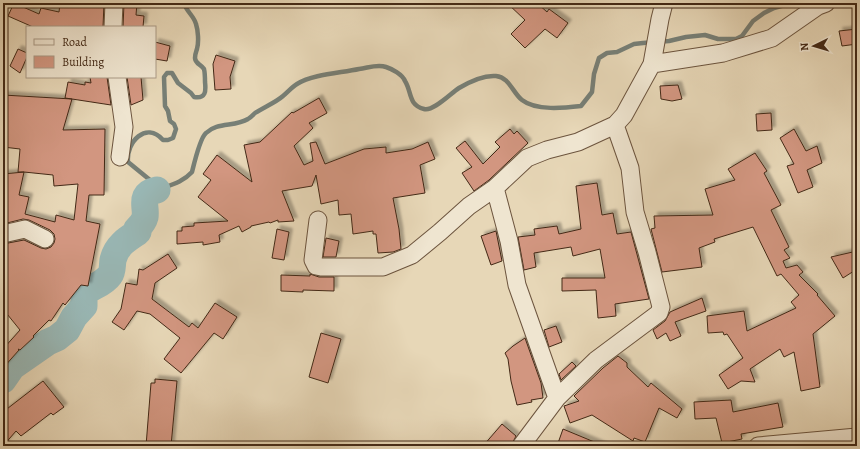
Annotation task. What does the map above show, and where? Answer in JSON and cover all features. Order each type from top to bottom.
[{"type":"street","points":[[114,3],[114,26]]},
{"type":"street","points":[[653,60],[723,53],[772,38],[818,6],[826,3]]},
{"type":"street","points":[[318,220],[313,260],[316,266],[383,267],[412,254],[440,232],[469,206],[495,188],[527,158],[547,150],[578,142],[615,125],[624,115],[653,60],[662,11]]},
{"type":"street","points":[[117,78],[124,127],[120,158]]},
{"type":"street","points":[[521,446],[557,398],[596,360],[660,313],[661,307],[635,212],[630,168],[615,125]]},
{"type":"street","points":[[495,188],[509,241],[517,285],[557,398]]},
{"type":"street","points":[[3,234],[25,230],[45,239]]},
{"type":"street","points":[[758,446],[857,437]]},
{"type":"building","points":[[14,3],[39,14],[41,8],[59,12],[60,3],[104,3],[103,26],[31,26],[8,16]]},
{"type":"building","points":[[124,3],[137,3],[136,15],[144,16],[143,26],[123,26]]},
{"type":"building","points":[[507,3],[537,3],[547,12],[549,9],[568,23],[557,38],[545,29],[525,48],[511,34],[525,20]]},
{"type":"building","points":[[857,29],[857,44],[842,46],[839,31]]},
{"type":"building","points":[[156,42],[170,46],[167,61],[156,59]]},
{"type":"building","points":[[18,49],[26,53],[26,59],[20,73],[10,66]]},
{"type":"building","points":[[216,55],[235,61],[230,77],[231,89],[215,90],[213,64]]},
{"type":"building","points":[[90,78],[107,78],[111,105],[65,98],[68,82],[85,85],[85,82],[91,83]]},
{"type":"building","points":[[127,78],[141,78],[143,100],[131,105]]},
{"type":"building","points":[[678,85],[682,99],[672,101],[661,99],[660,86]]},
{"type":"building","points":[[3,95],[72,99],[63,130],[105,129],[104,195],[89,195],[86,221],[100,224],[88,286],[81,285],[65,305],[63,303],[51,321],[49,320],[20,350],[18,349],[19,350],[3,368],[3,349],[20,330],[3,309],[3,244],[24,240],[46,249],[51,247],[55,239],[54,234],[50,230],[29,220],[23,219],[3,224],[3,174],[24,172],[18,172],[20,149],[3,147]],"holes":[[[24,172],[53,175],[54,186],[78,184],[74,220],[56,215],[55,222],[25,214],[29,197],[19,195]]]},
{"type":"building","points":[[319,98],[327,113],[309,123],[313,128],[294,146],[304,165],[313,161],[310,143],[316,142],[325,164],[364,149],[386,147],[386,153],[412,149],[428,142],[435,159],[420,165],[425,193],[393,198],[401,249],[393,252],[378,253],[376,234],[373,234],[373,231],[353,234],[351,214],[339,215],[338,200],[321,204],[316,175],[312,186],[282,191],[294,221],[278,222],[278,220],[251,226],[242,232],[239,226],[219,235],[220,242],[203,245],[203,242],[177,244],[177,231],[182,231],[182,227],[194,226],[194,223],[228,221],[198,197],[211,180],[203,174],[217,155],[252,182],[244,145],[260,142],[292,112],[293,113]]},
{"type":"building","points":[[771,113],[772,130],[757,131],[756,114]]},
{"type":"building","points":[[510,129],[514,134],[517,131],[528,143],[489,180],[474,191],[462,173],[472,167],[456,148],[465,141],[483,164],[500,147],[495,142]]},
{"type":"building","points":[[794,129],[806,151],[817,146],[822,163],[807,170],[813,187],[798,193],[787,166],[794,164],[780,138]]},
{"type":"building","points":[[755,153],[767,171],[764,173],[781,205],[771,210],[789,247],[784,250],[790,258],[783,261],[786,268],[797,265],[803,272],[799,275],[818,294],[817,295],[835,316],[813,334],[820,387],[801,391],[794,352],[784,357],[780,349],[750,369],[755,382],[741,381],[728,389],[719,375],[743,358],[727,334],[724,335],[723,332],[708,333],[707,316],[744,311],[747,331],[796,308],[791,302],[799,295],[781,274],[777,276],[753,227],[714,239],[715,242],[699,248],[702,267],[662,272],[651,229],[655,228],[654,216],[713,215],[705,189],[735,180],[728,169]]},
{"type":"building","points":[[597,183],[602,215],[613,213],[617,234],[631,232],[649,299],[615,304],[616,316],[598,318],[596,290],[562,291],[562,278],[605,278],[600,249],[573,256],[571,247],[534,253],[536,267],[524,270],[518,237],[535,235],[534,229],[557,226],[559,234],[581,229],[576,186]]},
{"type":"building","points":[[277,229],[289,232],[284,260],[272,258]]},
{"type":"building","points":[[496,231],[502,261],[491,265],[481,236]]},
{"type":"building","points":[[326,238],[339,241],[336,257],[323,257]]},
{"type":"building","points":[[857,251],[857,269],[843,278],[831,257]]},
{"type":"building","points":[[168,254],[177,268],[155,283],[152,299],[189,327],[192,323],[198,328],[215,303],[237,317],[223,339],[214,333],[181,373],[164,359],[180,338],[150,314],[137,311],[124,330],[112,322],[121,309],[126,283],[137,285],[139,269],[143,270]]},
{"type":"building","points":[[310,274],[319,277],[334,277],[334,291],[281,291],[281,275],[310,276]]},
{"type":"building","points":[[702,298],[706,311],[675,322],[681,336],[670,341],[666,333],[657,339],[653,330],[665,321],[670,312]]},
{"type":"building","points":[[556,326],[562,342],[549,347],[544,330]]},
{"type":"building","points":[[321,333],[341,339],[328,383],[309,377]]},
{"type":"building","points":[[525,338],[541,383],[543,398],[517,405],[511,381],[508,359],[505,353]]},
{"type":"building","points":[[618,356],[627,363],[627,367],[648,387],[651,383],[682,409],[677,418],[659,408],[645,442],[634,438],[633,441],[592,415],[570,423],[564,406],[579,401],[574,396],[603,368]]},
{"type":"building","points":[[572,362],[576,366],[561,380],[559,374]]},
{"type":"building","points":[[155,379],[177,381],[171,446],[146,446],[151,383],[155,383]]},
{"type":"building","points":[[43,381],[64,407],[53,415],[51,413],[21,436],[16,431],[3,446],[3,412]]},
{"type":"building","points":[[731,400],[733,412],[778,403],[783,427],[741,434],[742,439],[722,443],[716,418],[695,419],[694,402]]},
{"type":"building","points":[[502,424],[516,436],[511,446],[483,446]]},
{"type":"building","points":[[563,429],[604,446],[557,446]]},
{"type":"waterway","points":[[184,3],[186,9],[194,18],[197,27],[198,43],[195,58],[196,62],[204,69],[204,94],[201,97],[194,97],[178,83],[172,73],[167,73],[164,77],[165,106],[168,111],[170,121],[174,124],[176,129],[173,138],[163,140],[157,135],[144,133],[138,136],[134,141],[130,147],[128,155],[128,162],[150,180],[157,190],[180,181],[192,172],[202,140],[206,133],[210,130],[215,127],[238,123],[248,119],[255,113],[273,103],[297,84],[311,78],[372,66],[386,67],[397,72],[404,78],[411,98],[415,104],[424,109],[428,109],[437,105],[467,83],[477,79],[496,76],[508,82],[522,100],[535,106],[550,108],[581,106],[592,92],[594,74],[599,58],[607,53],[617,52],[634,44],[669,41],[686,37],[705,35],[718,39],[736,39],[742,36],[753,21],[764,13],[774,8],[792,3]]},
{"type":"waterway","points":[[3,380],[12,367],[67,330],[74,317],[84,306],[84,293],[101,283],[110,275],[112,272],[114,255],[119,247],[138,232],[137,229],[145,217],[145,197],[147,194],[157,190]]}]
